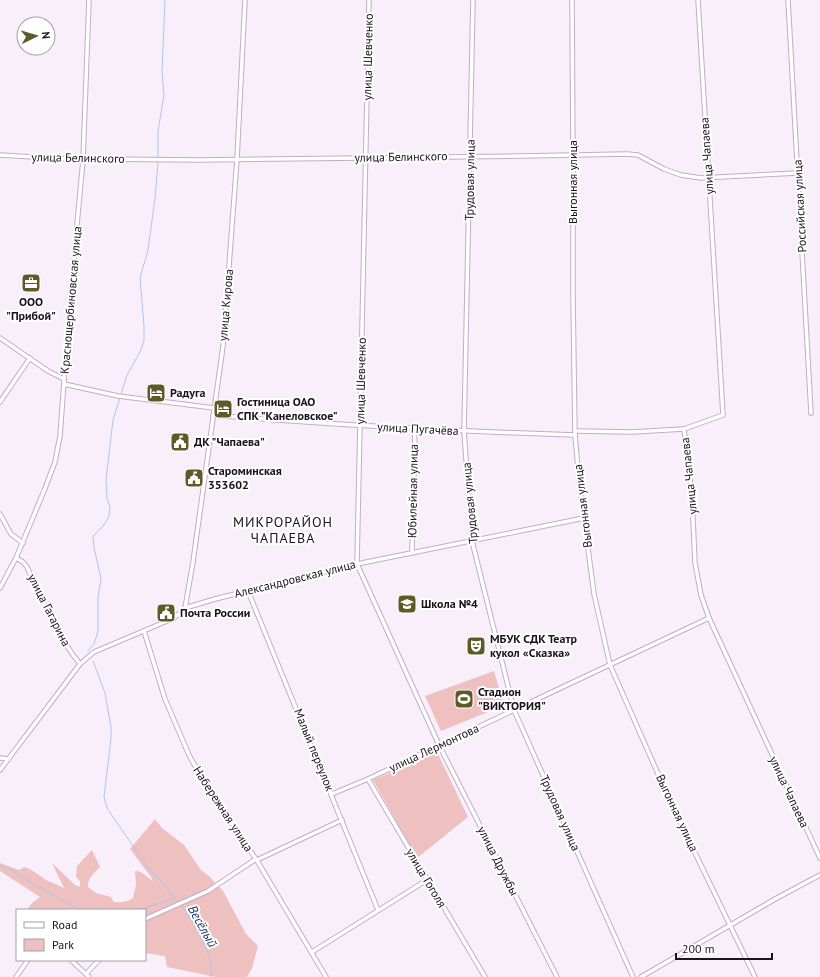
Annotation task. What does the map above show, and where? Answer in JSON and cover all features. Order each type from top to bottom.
[{"type":"street","name":"Краснощербиновская улица","points":[[0,588],[23,543],[44,491],[55,462],[60,436],[70,300],[83,160],[89,0]]},
{"type":"street","name":"улица Кирова","points":[[185,608],[194,562],[223,346],[237,159],[245,0]]},
{"type":"street","name":"улица Шевченко","points":[[370,0],[365,158],[357,564],[439,745]]},
{"type":"street","name":"Трудовая улица","points":[[474,0],[464,431],[472,541],[514,710],[633,977]]},
{"type":"street","name":"Выгонная улица","points":[[572,0],[575,433],[594,594],[610,665],[670,801],[731,924],[755,977]]},
{"type":"street","name":"улица Чапаева","points":[[698,0],[723,415],[684,429],[692,497],[695,563],[701,595],[709,618],[820,858]]},
{"type":"street","name":"Российская улица","points":[[788,0],[811,412]]},
{"type":"street","name":"улица Белинского","points":[[0,155],[83,160],[153,160],[628,154],[638,155],[664,169],[682,175],[701,178],[798,173]]},
{"type":"street","points":[[0,338],[56,376],[64,379]]},
{"type":"street","points":[[0,402],[30,358]]},
{"type":"street","points":[[64,384],[123,397],[214,408]]},
{"type":"street","name":"улица Пугачёва","points":[[213,415],[360,426],[464,431],[575,433],[684,429]]},
{"type":"street","name":"Юбилейная улица","points":[[412,553],[415,428]]},
{"type":"street","points":[[0,514],[11,534],[23,543]]},
{"type":"street","name":"Александровская улица","points":[[0,770],[80,664],[94,652],[174,618],[185,608],[357,564],[584,518]]},
{"type":"street","name":"улица Гагарина","points":[[16,558],[23,562],[27,567],[48,613],[80,664]]},
{"type":"street","name":"Малый переулок","points":[[248,591],[378,910]]},
{"type":"street","name":"улица Лермонтова","points":[[332,794],[368,779],[709,618]]},
{"type":"street","name":"Набережная улица","points":[[144,631],[165,699],[189,755],[206,784],[256,859],[326,977]]},
{"type":"street","name":"улица Дружбы","points":[[439,745],[557,977]]},
{"type":"street","points":[[0,758],[9,758]]},
{"type":"street","name":"улица Гоголя","points":[[368,779],[485,977]]},
{"type":"street","points":[[146,919],[208,891],[256,859],[342,820]]},
{"type":"street","points":[[640,977],[731,924],[820,875]]},
{"type":"street","points":[[312,952],[427,880]]},
{"type":"street","points":[[16,977],[27,961]]},
{"type":"street","points":[[72,961],[88,975],[98,961]]},
{"type":"green space","name":"Стадион \"ВИКТОРИЯ\"","points":[[494,671],[503,702],[497,704],[498,708],[441,731],[425,696]]},
{"type":"green space","points":[[437,752],[468,817],[417,858],[373,780]]},
{"type":"green space","points":[[155,819],[162,828],[184,845],[201,870],[223,891],[246,934],[258,946],[252,968],[247,977],[216,977],[167,967],[165,956],[146,953],[146,909],[28,909],[31,904],[40,897],[0,871],[0,863],[19,870],[24,867],[46,880],[64,888],[52,863],[75,885],[80,887],[80,881],[76,877],[77,866],[92,850],[100,867],[90,879],[88,887],[96,893],[111,897],[114,902],[122,902],[133,898],[136,885],[135,871],[141,872],[153,881],[130,849]]},
{"type":"waterway","points":[[158,159],[158,131],[164,95],[162,72],[165,0]]},
{"type":"waterway","points":[[88,651],[94,644],[98,631],[98,598],[101,578],[94,548],[93,536],[104,525],[109,516],[110,507],[107,498],[106,480],[113,420],[127,375],[140,352],[144,341],[140,278],[148,250],[158,162]]},
{"type":"waterway","points":[[93,661],[105,693],[111,727],[104,797],[107,808],[151,871],[175,898]]},
{"type":"waterway","name":"Весёлый","points":[[0,865],[12,870],[30,882],[78,909]]},
{"type":"waterway","name":"Весёлый","points":[[143,909],[175,898],[178,902]]},
{"type":"waterway","name":"Весёлый","points":[[180,904],[195,925],[208,953],[211,970],[210,977]]},
{"type":"place","name":"ООО \"Прибой\"","points":[[31,283]]},
{"type":"place","name":"Радуга","points":[[156,393]]},
{"type":"place","name":"Гостиница ОАО СПК \"Канеловское\"","points":[[223,409]]},
{"type":"place","name":"ДК \"Чапаева\"","points":[[180,442]]},
{"type":"place","name":"Староминская 353602","points":[[194,478]]},
{"type":"place","name":"Школа №4","points":[[407,604]]},
{"type":"place","name":"Почта России","points":[[166,613]]},
{"type":"place","name":"МБУК СДК Театр кукол «Сказка»","points":[[476,646]]},
{"type":"place","name":"Стадион \"ВИКТОРИЯ\"","points":[[464,699]]},
{"type":"district","name":"МИКРОРАЙОН ЧАПАЕВА","points":[[283,530]]}]
